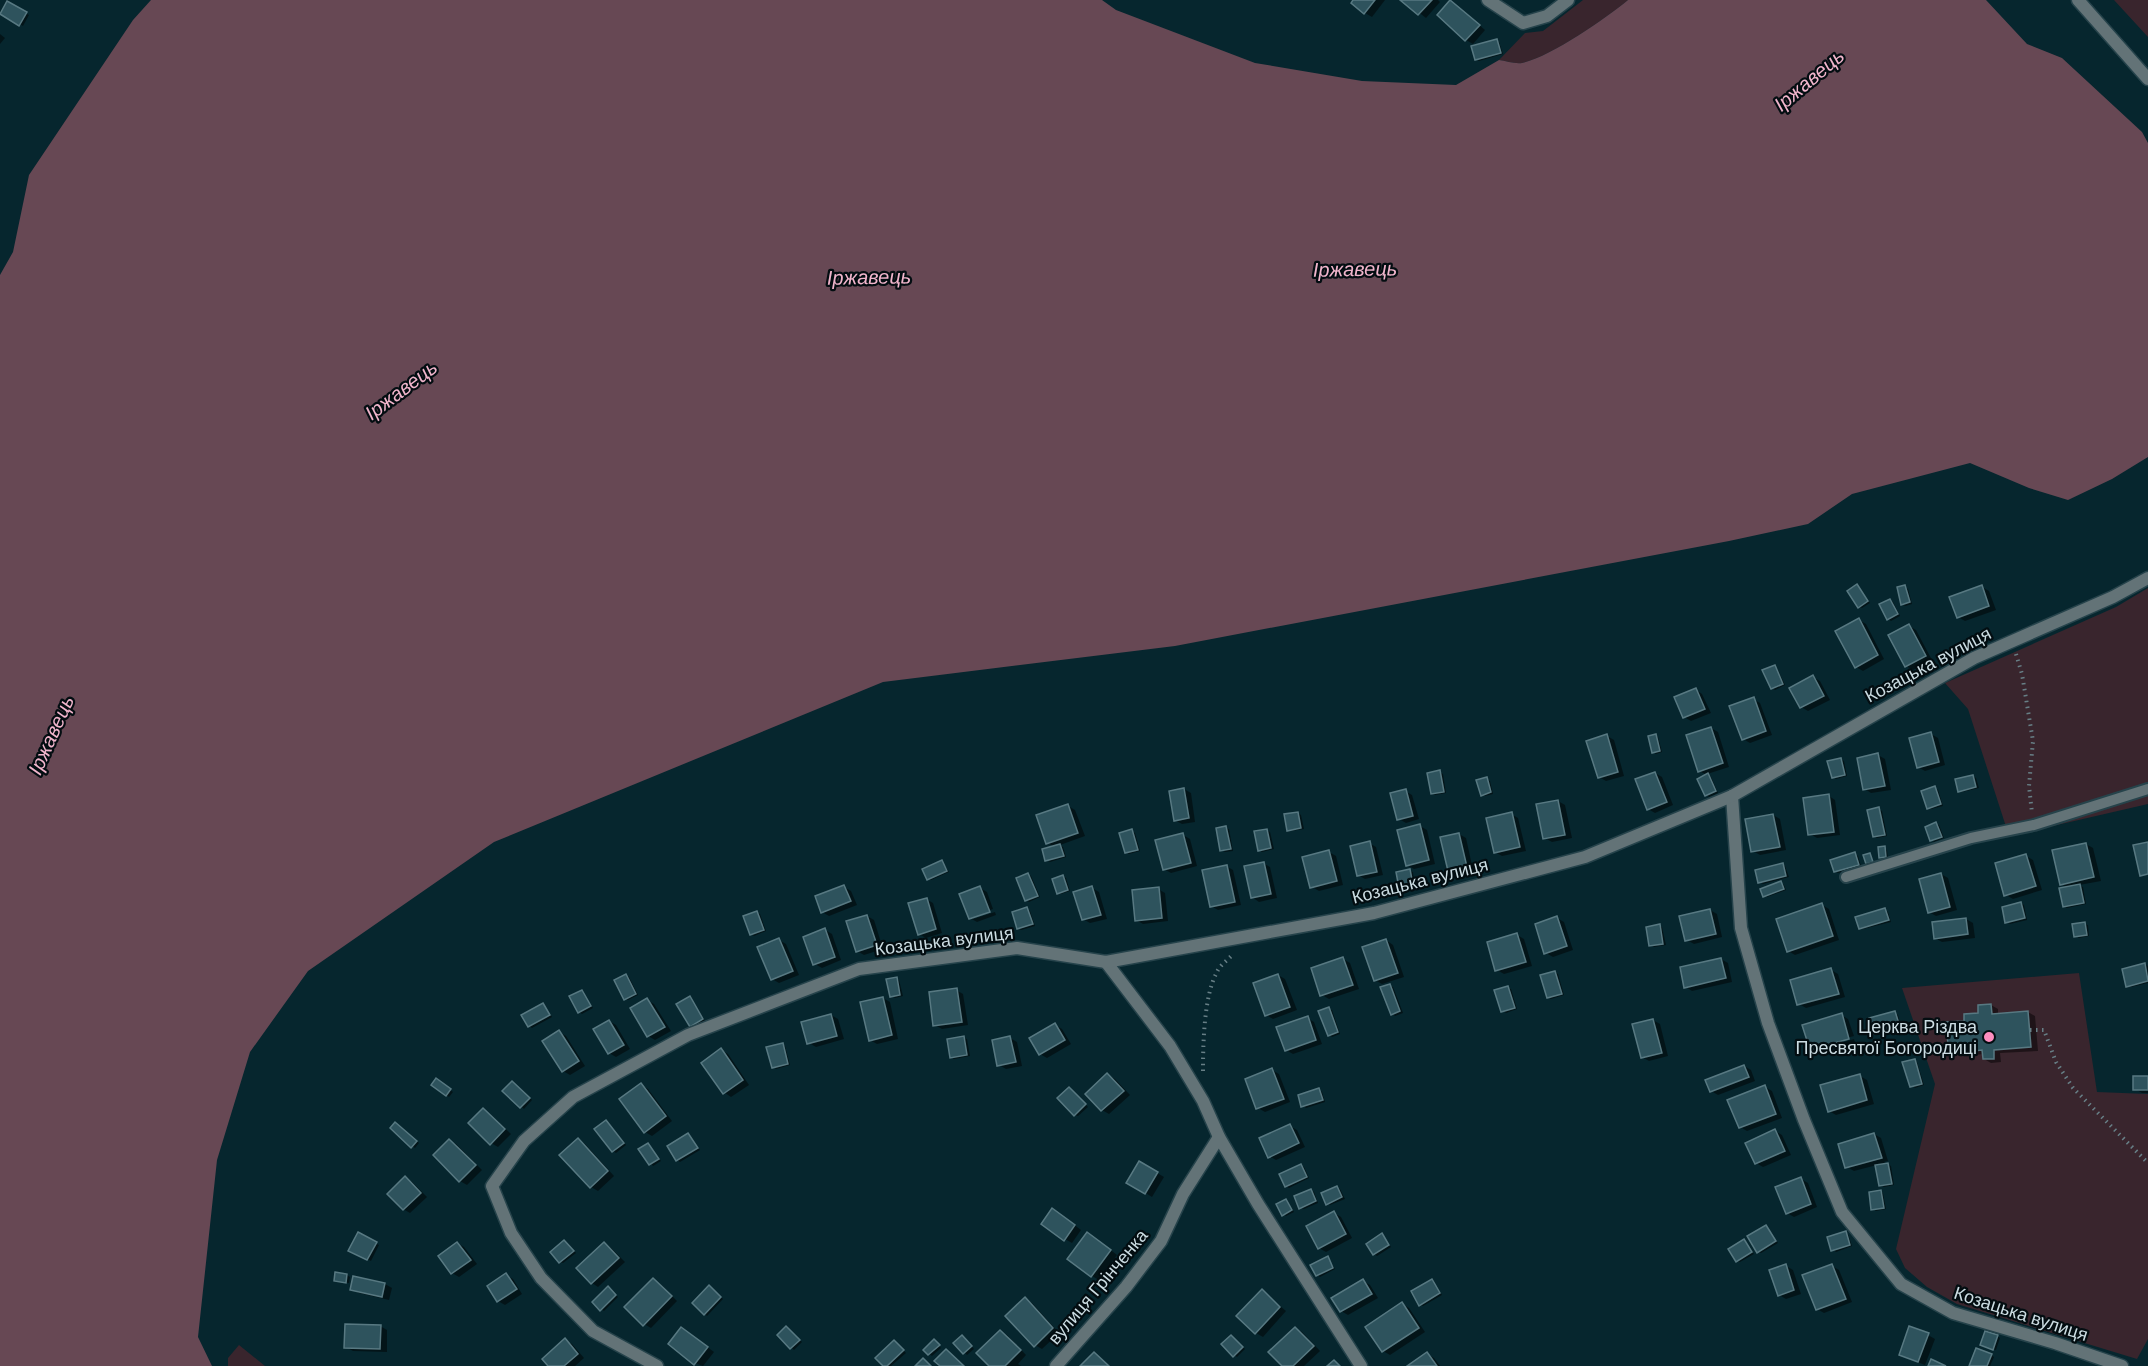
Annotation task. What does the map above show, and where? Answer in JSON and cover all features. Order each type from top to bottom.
[{"type":"street","points":[[1488,0],[1523,23],[1547,16],[1568,0]]},
{"type":"street","points":[[2078,0],[2148,79]]},
{"type":"street","name":"Козацька вулиця","points":[[657,1366],[593,1332],[541,1278],[511,1233],[492,1186],[524,1141],[573,1097],[688,1035],[860,969],[1017,948],[1106,962],[1374,913],[1585,856],[1732,796],[1974,658],[2113,597],[2148,578]]},
{"type":"street","name":"Козацька вулиця","points":[[1732,796],[1741,928],[1768,1023],[1842,1212],[1901,1284],[1953,1313],[2055,1343],[2122,1366]]},
{"type":"street","points":[[1106,962],[1170,1046],[1203,1101],[1219,1137],[1258,1204],[1361,1366]]},
{"type":"street","name":"вулиця Грінченка","points":[[1056,1366],[1126,1287],[1161,1241],[1183,1194],[1219,1137]]},
{"type":"lane","points":[[1846,877],[1971,838],[2034,825],[2148,789]]},
{"type":"path","points":[[2012,642],[2022,674],[2033,741],[2029,786],[2034,825]]},
{"type":"path","points":[[1203,1101],[1203,1044],[1210,989],[1217,970],[1250,936]]},
{"type":"path","points":[[2030,1030],[2044,1030],[2056,1062],[2073,1088],[2148,1163]]},
{"type":"shaded area","points":[[1583,0],[1628,0],[1592,27],[1547,53],[1522,63],[1499,60],[1525,33],[1543,31]]},
{"type":"shaded area","points":[[2114,0],[2148,0],[2148,37]]},
{"type":"shaded area","points":[[2148,588],[2148,804],[2009,836],[1968,709],[1945,683],[2116,607]]},
{"type":"shaded area","points":[[2079,973],[2097,1092],[2148,1094],[2148,1339],[2137,1359],[1957,1304],[1927,1287],[1905,1268],[1896,1249],[1935,1084],[1902,988]]},
{"type":"shaded area","points":[[239,1345],[265,1366],[228,1366],[228,1358]]},
{"type":"water","name":"Іржавець","points":[[151,0],[1102,0],[1116,10],[1255,63],[1362,81],[1456,85],[1499,60],[1522,63],[1547,53],[1592,27],[1628,0],[1986,0],[2027,44],[2062,58],[2142,132],[2148,143],[2148,457],[2112,479],[2068,500],[2029,488],[1970,463],[1852,494],[1808,524],[1729,541],[1175,646],[883,682],[494,842],[308,971],[250,1052],[217,1160],[198,1337],[212,1366],[0,1366],[0,275],[13,252],[29,175],[133,20]]},
{"type":"building","points":[[1353,0],[1375,0],[1364,14],[1351,3]]},
{"type":"building","points":[[1400,0],[1432,0],[1418,15]]},
{"type":"building","points":[[1450,0],[1480,25],[1465,41],[1437,15]]},
{"type":"building","points":[[7,1],[27,12],[19,26],[0,14]]},
{"type":"building","points":[[1497,39],[1501,53],[1475,60],[1471,46]]},
{"type":"building","points":[[1857,584],[1868,601],[1858,608],[1847,591]]},
{"type":"building","points":[[1905,585],[1910,602],[1901,605],[1897,587]]},
{"type":"building","points":[[1982,585],[1989,606],[1957,618],[1949,597]]},
{"type":"building","points":[[1890,599],[1898,614],[1887,620],[1879,604]]},
{"type":"building","points":[[1859,618],[1878,655],[1855,668],[1835,631]]},
{"type":"building","points":[[1909,624],[1926,656],[1905,667],[1888,635]]},
{"type":"building","points":[[1775,665],[1783,684],[1771,689],[1762,670]]},
{"type":"building","points":[[1813,675],[1824,696],[1800,708],[1789,688]]},
{"type":"building","points":[[1696,688],[1705,709],[1683,718],[1674,697]]},
{"type":"building","points":[[1754,697],[1766,731],[1742,740],[1729,706]]},
{"type":"building","points":[[1711,727],[1723,763],[1698,772],[1686,735]]},
{"type":"building","points":[[1931,732],[1939,762],[1917,768],[1909,738]]},
{"type":"building","points":[[1607,734],[1618,772],[1598,778],[1586,741]]},
{"type":"building","points":[[1656,734],[1660,751],[1652,753],[1648,736]]},
{"type":"building","points":[[1878,753],[1885,786],[1863,790],[1857,758]]},
{"type":"building","points":[[1841,758],[1845,775],[1832,778],[1827,761]]},
{"type":"building","points":[[1440,770],[1444,792],[1431,794],[1427,773]]},
{"type":"building","points":[[1655,772],[1667,802],[1647,810],[1635,779]]},
{"type":"building","points":[[1708,773],[1716,791],[1705,796],[1697,779]]},
{"type":"building","points":[[1973,775],[1976,787],[1958,792],[1955,779]]},
{"type":"building","points":[[1487,777],[1491,792],[1481,796],[1476,780]]},
{"type":"building","points":[[1935,786],[1941,804],[1927,809],[1921,791]]},
{"type":"building","points":[[1184,788],[1189,818],[1174,821],[1169,791]]},
{"type":"building","points":[[1406,789],[1413,816],[1397,820],[1390,793]]},
{"type":"building","points":[[1829,794],[1834,832],[1808,835],[1803,798]]},
{"type":"building","points":[[1558,800],[1565,835],[1543,839],[1536,804]]},
{"type":"building","points":[[1068,804],[1078,833],[1046,844],[1036,815]]},
{"type":"building","points":[[1879,807],[1885,835],[1873,837],[1867,810]]},
{"type":"building","points":[[1298,812],[1301,828],[1287,831],[1284,814]]},
{"type":"building","points":[[1512,812],[1520,847],[1494,853],[1486,818]]},
{"type":"building","points":[[1773,814],[1780,847],[1751,852],[1745,819]]},
{"type":"building","points":[[1936,822],[1942,837],[1930,841],[1925,827]]},
{"type":"building","points":[[1420,824],[1429,860],[1406,866],[1397,830]]},
{"type":"building","points":[[1226,826],[1231,849],[1220,851],[1216,828]]},
{"type":"building","points":[[1132,829],[1138,850],[1125,853],[1119,833]]},
{"type":"building","points":[[1267,829],[1271,848],[1258,851],[1254,831]]},
{"type":"building","points":[[1183,833],[1191,863],[1163,870],[1155,840]]},
{"type":"building","points":[[1459,833],[1467,867],[1448,871],[1440,837]]},
{"type":"building","points":[[1370,841],[1377,872],[1357,876],[1350,846]]},
{"type":"building","points":[[2148,842],[2148,874],[2140,876],[2133,845]]},
{"type":"building","points":[[2086,843],[2094,877],[2060,885],[2052,850]]},
{"type":"building","points":[[1060,844],[1064,856],[1045,861],[1042,849]]},
{"type":"building","points":[[1885,846],[1886,857],[1879,858],[1878,847]]},
{"type":"building","points":[[1329,850],[1337,881],[1310,888],[1302,857]]},
{"type":"building","points":[[1855,852],[1859,865],[1834,872],[1830,860]]},
{"type":"building","points":[[1870,853],[1873,862],[1866,864],[1863,855]]},
{"type":"building","points":[[2026,854],[2036,886],[2004,896],[1995,863]]},
{"type":"building","points":[[942,860],[947,871],[927,880],[922,869]]},
{"type":"building","points":[[1264,862],[1271,894],[1251,898],[1244,866]]},
{"type":"building","points":[[1783,863],[1786,876],[1758,883],[1755,870]]},
{"type":"building","points":[[1227,865],[1235,902],[1210,907],[1202,870]]},
{"type":"building","points":[[1410,869],[1413,885],[1399,888],[1396,872]]},
{"type":"building","points":[[1028,873],[1038,896],[1025,901],[1016,878]]},
{"type":"building","points":[[1941,873],[1950,907],[1928,913],[1919,879]]},
{"type":"building","points":[[1063,875],[1068,890],[1057,894],[1052,879]]},
{"type":"building","points":[[1781,881],[1784,889],[1763,897],[1760,889]]},
{"type":"building","points":[[2080,884],[2084,903],[2063,907],[2059,888]]},
{"type":"building","points":[[844,885],[851,901],[821,913],[815,896]]},
{"type":"building","points":[[980,886],[990,912],[969,919],[959,894]]},
{"type":"building","points":[[1092,886],[1101,915],[1082,920],[1073,892]]},
{"type":"building","points":[[1159,887],[1162,918],[1135,921],[1132,890]]},
{"type":"building","points":[[927,898],[936,929],[918,935],[908,903]]},
{"type":"building","points":[[2021,902],[2025,918],[2005,923],[2002,907]]},
{"type":"building","points":[[1822,903],[1833,936],[1787,952],[1776,919]]},
{"type":"building","points":[[1027,907],[1033,924],[1017,929],[1012,912]]},
{"type":"building","points":[[1885,908],[1889,920],[1859,929],[1855,917]]},
{"type":"building","points":[[1710,909],[1716,934],[1685,941],[1679,916]]},
{"type":"building","points":[[757,911],[764,930],[750,935],[743,916]]},
{"type":"building","points":[[867,915],[877,945],[856,952],[846,921]]},
{"type":"building","points":[[1557,916],[1567,946],[1544,954],[1535,924]]},
{"type":"building","points":[[1966,918],[1968,934],[1934,939],[1932,922]]},
{"type":"building","points":[[2085,922],[2087,935],[2074,937],[2072,924]]},
{"type":"building","points":[[1660,924],[1663,944],[1649,946],[1646,927]]},
{"type":"building","points":[[825,928],[835,957],[813,965],[803,937]]},
{"type":"building","points":[[1517,933],[1526,962],[1495,971],[1487,942]]},
{"type":"building","points":[[779,938],[793,971],[771,980],[757,947]]},
{"type":"building","points":[[1386,939],[1398,973],[1374,981],[1362,947]]},
{"type":"building","points":[[1343,957],[1353,985],[1320,996],[1311,968]]},
{"type":"building","points":[[1721,958],[1726,978],[1684,988],[1680,967]]},
{"type":"building","points":[[2145,963],[2148,981],[2126,987],[2122,969]]},
{"type":"building","points":[[1831,968],[1839,994],[1797,1005],[1790,980]]},
{"type":"building","points":[[1555,971],[1562,994],[1547,998],[1540,975]]},
{"type":"building","points":[[626,974],[636,994],[624,1000],[614,980]]},
{"type":"building","points":[[1278,974],[1290,1007],[1265,1016],[1253,983]]},
{"type":"building","points":[[897,977],[900,995],[890,997],[886,979]]},
{"type":"building","points":[[1390,984],[1400,1011],[1391,1015],[1380,987]]},
{"type":"building","points":[[1508,986],[1515,1008],[1501,1012],[1494,990]]},
{"type":"building","points":[[957,988],[962,1022],[933,1026],[929,992]]},
{"type":"building","points":[[582,990],[591,1006],[578,1013],[569,996]]},
{"type":"building","points":[[690,996],[703,1019],[690,1027],[676,1004]]},
{"type":"building","points":[[883,997],[892,1035],[869,1041],[860,1002]]},
{"type":"building","points":[[647,998],[665,1027],[647,1037],[630,1008]]},
{"type":"building","points":[[543,1003],[550,1015],[528,1027],[521,1015]]},
{"type":"building","name":"Церква Різдва Пресвятої Богородиці","points":[[1991,1004],[1992,1014],[2028,1011],[2031,1047],[1994,1050],[1994,1059],[1983,1059],[1982,1050],[1966,1052],[1966,1044],[1948,1045],[1946,1022],[1964,1021],[1964,1014],[1978,1013],[1978,1005]]},
{"type":"building","points":[[1329,1007],[1338,1032],[1328,1036],[1318,1011]]},
{"type":"building","points":[[1895,1011],[1900,1027],[1874,1034],[1869,1018]]},
{"type":"building","points":[[1842,1013],[1849,1039],[1810,1050],[1802,1025]]},
{"type":"building","points":[[831,1014],[837,1036],[807,1044],[801,1022]]},
{"type":"building","points":[[1308,1016],[1316,1040],[1285,1051],[1276,1027]]},
{"type":"building","points":[[1653,1019],[1662,1053],[1641,1058],[1632,1024]]},
{"type":"building","points":[[609,1020],[624,1045],[608,1054],[593,1029]]},
{"type":"building","points":[[1055,1023],[1065,1040],[1039,1055],[1029,1038]]},
{"type":"building","points":[[559,1030],[579,1061],[562,1072],[542,1041]]},
{"type":"building","points":[[964,1036],[967,1055],[950,1058],[947,1039]]},
{"type":"building","points":[[1010,1036],[1016,1062],[997,1066],[992,1040]]},
{"type":"building","points":[[783,1043],[788,1064],[772,1068],[766,1047]]},
{"type":"building","points":[[721,1048],[743,1080],[723,1094],[701,1063]]},
{"type":"building","points":[[1915,1059],[1922,1084],[1910,1087],[1902,1062]]},
{"type":"building","points":[[1744,1065],[1749,1077],[1710,1092],[1705,1080]]},
{"type":"building","points":[[1272,1068],[1284,1099],[1256,1109],[1245,1079]]},
{"type":"building","points":[[1107,1073],[1124,1091],[1101,1111],[1085,1094]]},
{"type":"building","points":[[1860,1074],[1867,1100],[1828,1112],[1820,1085]]},
{"type":"building","points":[[2133,1076],[2148,1076],[2148,1090],[2133,1090]]},
{"type":"building","points":[[436,1078],[451,1089],[446,1096],[431,1085]]},
{"type":"building","points":[[512,1081],[530,1098],[520,1108],[502,1091]]},
{"type":"building","points":[[641,1083],[666,1116],[644,1133],[619,1099]]},
{"type":"building","points":[[1765,1085],[1776,1114],[1739,1128],[1727,1100]]},
{"type":"building","points":[[1069,1087],[1086,1104],[1074,1116],[1057,1098]]},
{"type":"building","points":[[1319,1088],[1323,1100],[1301,1107],[1298,1095]]},
{"type":"building","points":[[483,1108],[505,1129],[490,1145],[468,1123]]},
{"type":"building","points":[[606,1120],[624,1143],[612,1152],[594,1129]]},
{"type":"building","points":[[395,1122],[417,1141],[411,1148],[390,1128]]},
{"type":"building","points":[[1290,1124],[1299,1143],[1268,1158],[1259,1138]]},
{"type":"building","points":[[1775,1129],[1785,1151],[1755,1164],[1745,1143]]},
{"type":"building","points":[[688,1133],[698,1148],[676,1161],[667,1146]]},
{"type":"building","points":[[1874,1133],[1882,1158],[1845,1168],[1838,1144]]},
{"type":"building","points":[[578,1138],[608,1171],[590,1188],[559,1155]]},
{"type":"building","points":[[449,1139],[476,1165],[459,1182],[433,1155]]},
{"type":"building","points":[[648,1143],[659,1159],[649,1165],[638,1149]]},
{"type":"building","points":[[1139,1161],[1158,1172],[1145,1194],[1126,1183]]},
{"type":"building","points":[[1888,1163],[1892,1184],[1879,1186],[1875,1165]]},
{"type":"building","points":[[1301,1164],[1307,1177],[1285,1187],[1279,1174]]},
{"type":"building","points":[[405,1176],[421,1193],[403,1210],[387,1194]]},
{"type":"building","points":[[1801,1177],[1811,1204],[1786,1214],[1775,1187]]},
{"type":"building","points":[[1337,1186],[1342,1197],[1326,1205],[1321,1193]]},
{"type":"building","points":[[1311,1189],[1316,1201],[1299,1209],[1294,1196]]},
{"type":"building","points":[[1881,1190],[1884,1208],[1871,1210],[1869,1192]]},
{"type":"building","points":[[1286,1199],[1292,1210],[1282,1216],[1276,1204]]},
{"type":"building","points":[[1052,1208],[1075,1225],[1064,1241],[1041,1224]]},
{"type":"building","points":[[1334,1211],[1346,1234],[1318,1249],[1306,1226]]},
{"type":"building","points":[[1766,1225],[1776,1241],[1757,1253],[1747,1236]]},
{"type":"building","points":[[1846,1231],[1850,1245],[1831,1251],[1827,1237]]},
{"type":"building","points":[[358,1232],[377,1242],[367,1260],[348,1251]]},
{"type":"building","points":[[1087,1232],[1111,1250],[1091,1277],[1067,1259]]},
{"type":"building","points":[[1382,1233],[1389,1245],[1373,1255],[1366,1244]]},
{"type":"building","points":[[1744,1239],[1752,1252],[1736,1262],[1728,1249]]},
{"type":"building","points":[[564,1240],[574,1251],[559,1263],[550,1252]]},
{"type":"building","points":[[457,1242],[471,1260],[451,1274],[438,1256]]},
{"type":"building","points":[[604,1242],[619,1258],[591,1284],[576,1268]]},
{"type":"building","points":[[1328,1256],[1333,1268],[1316,1276],[1310,1265]]},
{"type":"building","points":[[1786,1264],[1794,1290],[1778,1296],[1769,1270]]},
{"type":"building","points":[[1832,1264],[1846,1299],[1816,1310],[1802,1275]]},
{"type":"building","points":[[335,1272],[347,1274],[346,1283],[334,1281]]},
{"type":"building","points":[[506,1273],[517,1289],[497,1302],[487,1286]]},
{"type":"building","points":[[353,1276],[385,1283],[382,1297],[350,1290]]},
{"type":"building","points":[[653,1278],[672,1296],[643,1326],[624,1307]]},
{"type":"building","points":[[1363,1279],[1372,1294],[1340,1312],[1331,1298]]},
{"type":"building","points":[[1432,1279],[1440,1293],[1419,1306],[1411,1291]]},
{"type":"building","points":[[709,1285],[721,1297],[704,1315],[692,1303]]},
{"type":"building","points":[[608,1286],[616,1295],[600,1311],[592,1302]]},
{"type":"building","points":[[1262,1289],[1280,1307],[1255,1334],[1236,1316]]},
{"type":"building","points":[[1025,1297],[1053,1328],[1034,1347],[1005,1316]]},
{"type":"building","points":[[1402,1302],[1419,1328],[1382,1352],[1365,1327]]},
{"type":"building","points":[[345,1324],[381,1325],[380,1349],[344,1348]]},
{"type":"building","points":[[786,1326],[800,1340],[790,1349],[777,1335]]},
{"type":"building","points":[[1909,1326],[1929,1333],[1918,1362],[1899,1355]]},
{"type":"building","points":[[681,1327],[708,1347],[694,1365],[668,1344]]},
{"type":"building","points":[[1295,1327],[1314,1346],[1293,1366],[1282,1366],[1268,1352]]},
{"type":"building","points":[[1000,1330],[1021,1350],[1005,1366],[989,1366],[976,1353]]},
{"type":"building","points":[[1985,1331],[1998,1335],[1993,1350],[1980,1345]]},
{"type":"building","points":[[962,1335],[972,1346],[963,1354],[953,1343]]},
{"type":"building","points":[[1231,1335],[1243,1347],[1233,1357],[1221,1344]]},
{"type":"building","points":[[565,1338],[578,1354],[564,1366],[548,1366],[542,1359]]},
{"type":"building","points":[[934,1339],[940,1345],[928,1355],[923,1350]]},
{"type":"building","points":[[894,1340],[904,1350],[887,1366],[883,1366],[875,1358]]},
{"type":"building","points":[[1976,1348],[1992,1354],[1987,1366],[1969,1366]]},
{"type":"building","points":[[946,1349],[964,1366],[940,1366],[934,1361]]},
{"type":"building","points":[[1094,1352],[1109,1366],[1080,1366]]},
{"type":"building","points":[[1427,1352],[1437,1366],[1407,1366]]},
{"type":"building","points":[[923,1358],[931,1366],[915,1366]]},
{"type":"building","points":[[1931,1359],[1946,1366],[1928,1366]]},
{"type":"building","points":[[1334,1360],[1340,1366],[1327,1366]]},
{"type":"place","name":"Церква Різдва Пресвятої Богородиці","points":[[1989,1037]]}]
